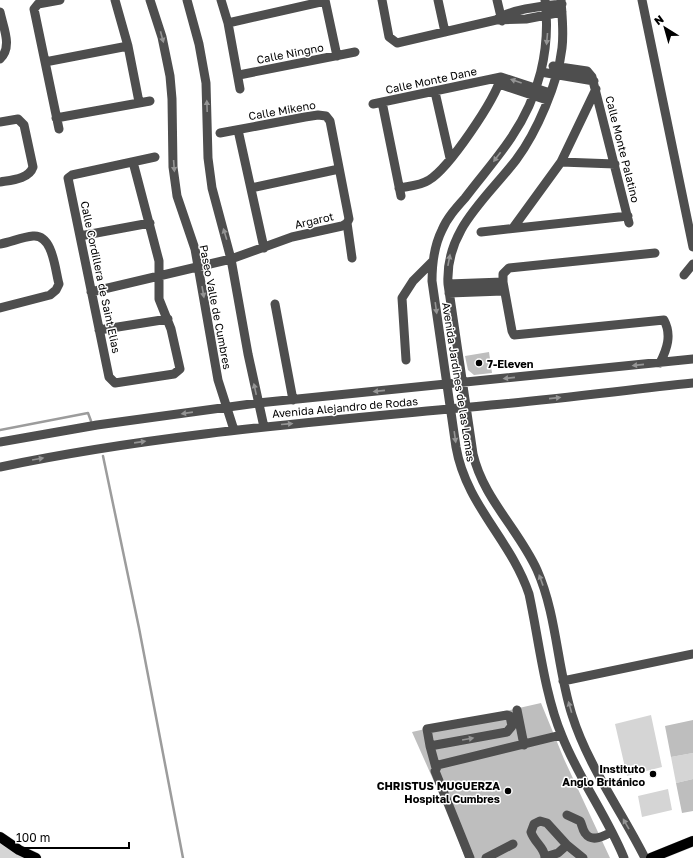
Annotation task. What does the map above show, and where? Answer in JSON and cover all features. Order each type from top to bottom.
[{"type":"main road","points":[[0,837],[19,850],[36,858]]},
{"type":"main road","points":[[651,858],[693,841]]},
{"type":"street","points":[[59,129],[34,11],[38,4],[60,0]]},
{"type":"street","points":[[115,0],[128,46],[139,102]]},
{"type":"street","name":"Paseo Valle de Cumbres","points":[[150,0],[162,38],[170,76],[172,99],[173,167],[177,196],[199,267],[216,373],[234,430]]},
{"type":"street","name":"Paseo Valle de Cumbres","points":[[187,0],[199,44],[206,83],[208,158],[211,182],[231,259],[258,403],[264,427]]},
{"type":"street","points":[[221,0],[228,23],[239,75],[240,89]]},
{"type":"street","points":[[382,0],[391,39],[397,43],[546,7],[562,5]]},
{"type":"street","points":[[438,0],[445,32]]},
{"type":"street","points":[[497,0],[499,19]]},
{"type":"street","points":[[642,0],[693,247]]},
{"type":"street","name":"Calle Ningno","points":[[228,23],[325,1],[337,56],[239,75]]},
{"type":"street","name":"Avenida Jardines de las Lomas","points":[[562,5],[562,50],[557,71],[548,97],[530,138],[516,160],[460,230],[452,248],[449,260],[449,288],[473,454],[478,474],[487,491],[525,546],[542,584],[563,681],[582,743],[645,858]]},
{"type":"street","name":"Avenida Jardines de las Lomas","points":[[546,7],[548,31],[542,68],[535,91],[512,138],[447,221],[438,240],[433,261],[432,280],[458,462],[467,486],[483,513],[518,565],[529,594],[551,701],[561,735],[624,858]]},
{"type":"street","points":[[0,12],[8,46],[6,53],[0,59]]},
{"type":"street","points":[[45,62],[128,46]]},
{"type":"street","points":[[337,56],[355,52]]},
{"type":"street","points":[[481,232],[513,228],[561,162],[595,85],[557,71],[542,68]]},
{"type":"street","points":[[450,158],[482,116],[498,80],[535,91],[548,97]]},
{"type":"street","name":"Calle Monte Dane","points":[[450,158],[429,180],[400,192],[377,103],[498,80]]},
{"type":"street","name":"Calle Monte Palatino","points":[[513,228],[629,220],[595,85]]},
{"type":"street","points":[[435,92],[450,158]]},
{"type":"street","points":[[56,118],[150,101]]},
{"type":"street","name":"Calle Mikeno","points":[[220,133],[318,115],[325,115],[329,119]]},
{"type":"street","points":[[0,122],[18,119],[24,125],[32,167],[31,173],[26,176],[0,182]]},
{"type":"street","name":"Argarot","points":[[91,292],[231,259],[292,237],[342,226],[347,223],[348,218],[329,119]]},
{"type":"street","points":[[238,130],[264,248]]},
{"type":"street","points":[[99,330],[168,319],[159,298],[160,261],[133,162],[155,157]]},
{"type":"street","name":"Calle Cordillera de Saint Elias","points":[[133,162],[72,175],[69,177],[91,292],[109,377],[112,382],[120,383],[174,374],[179,371],[180,366],[168,319]]},
{"type":"street","points":[[561,162],[615,164]]},
{"type":"street","points":[[251,188],[339,169]]},
{"type":"street","points":[[447,221],[460,230]]},
{"type":"street","points":[[80,236],[150,223]]},
{"type":"street","points":[[347,223],[352,258]]},
{"type":"street","points":[[0,244],[35,236],[42,237],[49,243],[59,284],[56,290],[50,295],[0,308]]},
{"type":"street","points":[[655,253],[509,268],[503,274],[503,286],[514,335],[664,320],[668,329],[666,350],[660,363]]},
{"type":"street","points":[[406,360],[402,298],[413,282],[433,261]]},
{"type":"street","points":[[684,275],[693,264]]},
{"type":"street","points":[[449,288],[503,286]]},
{"type":"street","points":[[275,304],[293,400]]},
{"type":"street","name":"Avenida Alejandro de Rodas","points":[[0,442],[97,425],[258,403],[693,359]]},
{"type":"street","name":"Avenida Alejandro de Rodas","points":[[0,467],[101,448],[234,430],[466,408],[693,383]]},
{"type":"street","points":[[563,681],[693,654]]},
{"type":"street","points":[[517,710],[524,745]]},
{"type":"street","points":[[430,746],[504,733],[511,729],[512,722],[507,715],[427,729],[430,746],[436,768],[470,858]]},
{"type":"street","points":[[436,768],[444,762],[524,745],[561,735]]},
{"type":"street","points":[[567,815],[580,821],[585,834],[589,837],[597,838],[612,832]]},
{"type":"street","points":[[567,845],[560,856],[545,858],[545,853],[532,835],[533,827],[537,822],[547,822],[567,845],[583,858]]},
{"type":"street","points":[[486,858],[513,844]]},
{"type":"shaded area","points":[[651,715],[662,767],[627,776],[615,724]]},
{"type":"shaded area","points":[[693,753],[693,779],[676,783],[671,757]]},
{"type":"shaded area","points":[[668,789],[672,810],[642,817],[638,796]]},
{"type":"shaded area","points":[[0,841],[28,858],[0,858]]},
{"type":"building","name":"7-Eleven","points":[[489,352],[492,373],[474,375],[468,370],[465,356]]},
{"type":"building","name":"CHRISTUS MUGUERZA Hospital Cumbres","points":[[541,703],[564,759],[610,858],[465,858],[452,822],[412,732]]},
{"type":"building","points":[[693,720],[693,753],[671,757],[665,726]]},
{"type":"building","points":[[693,779],[693,811],[682,813],[676,783]]},
{"type":"waterway","points":[[0,430],[88,413],[91,421]]},
{"type":"waterway","points":[[103,456],[139,628],[183,858]]},
{"type":"place","name":"7-Eleven","points":[[479,363]]},
{"type":"place","name":"Instituto Anglo Británico","points":[[653,774]]},
{"type":"place","name":"CHRISTUS MUGUERZA Hospital Cumbres","points":[[508,791]]}]
